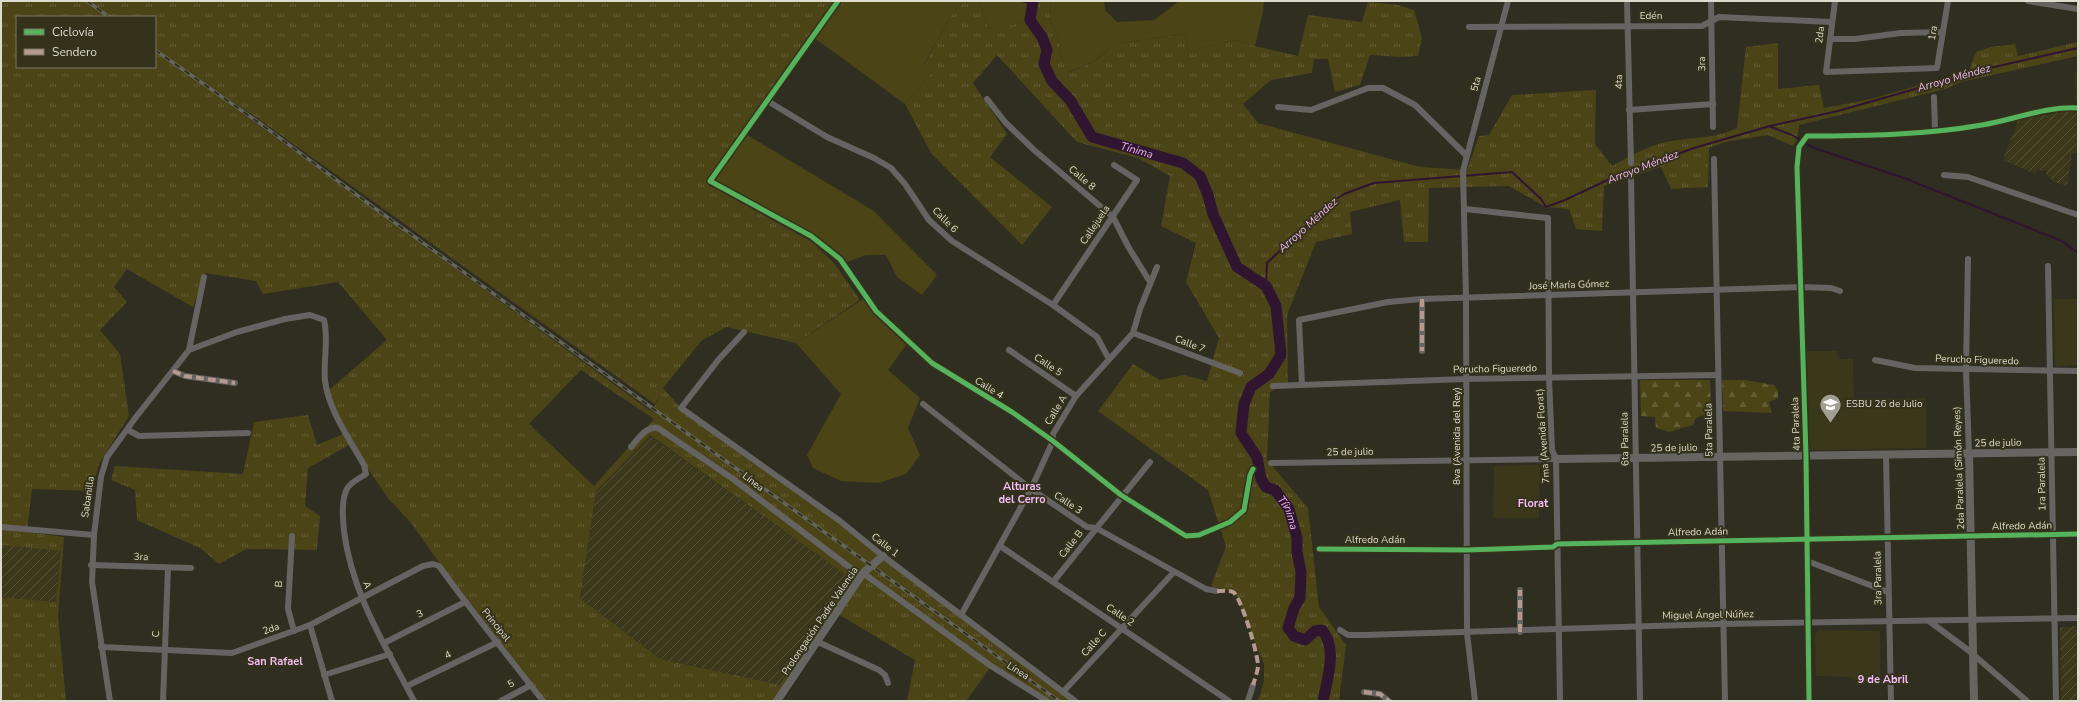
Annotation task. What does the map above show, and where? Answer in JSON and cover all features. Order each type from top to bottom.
[{"type":"street","points":[[766,100],[838,1]]},
{"type":"street","name":"5ta","points":[[1462,171],[1508,1]]},
{"type":"street","name":"4ta","points":[[1627,1],[1630,163]]},
{"type":"street","name":"3ra","points":[[1711,1],[1713,127]]},
{"type":"street","name":"2da","points":[[1826,72],[1834,1]]},
{"type":"street","name":"1ra","points":[[1826,72],[1937,68],[1948,1]]},
{"type":"street","points":[[2028,1],[2078,9]]},
{"type":"street","name":"Edén","points":[[1469,27],[1702,26],[1719,17],[1832,22]]},
{"type":"street","points":[[1830,39],[1856,39],[1901,33],[1943,32]]},
{"type":"street","points":[[1278,107],[1310,110],[1368,88],[1384,88],[1415,105],[1466,155]]},
{"type":"street","points":[[1934,97],[1935,130],[1982,125],[2055,110],[2078,108]]},
{"type":"street","name":"Calle 8","points":[[987,99],[1005,122],[1034,150],[1112,217],[1150,282]]},
{"type":"street","name":"Calle 4","points":[[766,100],[710,181],[811,236],[840,259],[876,311],[932,363],[1012,412],[1053,441],[1121,495],[1186,536],[1199,535],[1230,522],[1244,510],[1250,475],[1253,469]]},
{"type":"street","name":"Calle 6","points":[[766,100],[827,137],[874,158],[891,168],[905,184],[929,220],[952,241],[1052,305],[1096,337],[1109,359]]},
{"type":"street","points":[[1629,110],[1713,104]]},
{"type":"street","name":"4ta Paralela","points":[[1810,701],[1806,456],[1797,167],[1799,147],[1807,136],[1852,136],[1935,130]]},
{"type":"street","name":"5ta Paralela","points":[[1714,159],[1725,701]]},
{"type":"street","name":"Callejuela","points":[[1052,305],[1137,180],[1114,165]]},
{"type":"street","name":"8va (Avenida del Rey)","points":[[1462,171],[1465,209],[1466,298],[1467,633],[1476,701]]},
{"type":"street","points":[[1944,175],[1968,177],[2078,215]]},
{"type":"street","name":"6ta Paralela","points":[[1631,177],[1640,701]]},
{"type":"street","name":"7ma (Avenida Florat)","points":[[1465,209],[1548,218],[1549,378],[1552,450],[1556,459],[1560,701]]},
{"type":"street","name":"2da Paralela (Simón Reyes)","points":[[1968,259],[1966,369],[1974,701]]},
{"type":"street","name":"1ra Paralela","points":[[2048,266],[2056,701]]},
{"type":"street","name":"Calle A","points":[[961,615],[1031,489],[1053,441],[1053,434],[1076,396],[1133,333],[1150,282],[1157,267]]},
{"type":"street","name":"Sabanilla","points":[[110,701],[101,647],[91,566],[100,477],[107,457],[189,350],[204,277]]},
{"type":"street","name":"José María Gómez","points":[[1302,385],[1300,320],[1388,302],[1422,299],[1801,287],[1831,288],[1840,291]]},
{"type":"street","points":[[1422,299],[1422,351]]},
{"type":"street","name":"A","points":[[189,350],[237,332],[285,319],[310,314],[324,320],[326,330],[325,380],[328,398],[364,465],[366,474],[352,483],[345,494],[343,519],[347,556],[361,598],[414,701]]},
{"type":"street","name":"Calle 1","points":[[744,332],[719,359],[681,408],[702,425],[840,521],[882,556],[1075,701]]},
{"type":"street","name":"Calle 7","points":[[1133,333],[1240,373]]},
{"type":"street","name":"Calle 5","points":[[1009,350],[1076,396]]},
{"type":"street","name":"Perucho Figueredo","points":[[1875,360],[1915,368],[2050,372],[2078,371]]},
{"type":"street","points":[[173,371],[191,378],[235,383]]},
{"type":"street","name":"Perucho Figueredo","points":[[1273,386],[1466,379],[1718,375]]},
{"type":"street","name":"Calle 3","points":[[924,404],[1031,489],[1087,528],[1096,528],[1173,572],[1206,589],[1217,591]]},
{"type":"street","name":"Línea","points":[[631,446],[645,431],[653,427],[658,428],[733,479],[862,575],[991,666],[1047,701]]},
{"type":"street","points":[[128,430],[139,436],[248,433]]},
{"type":"street","name":"25 de julio","points":[[1271,463],[2078,452]]},
{"type":"street","name":"3ra Paralela","points":[[1886,455],[1891,701]]},
{"type":"street","name":"Calle B","points":[[1053,582],[1121,495],[1150,462]]},
{"type":"street","points":[[1,527],[94,535]]},
{"type":"street","name":"Alfredo Adán","points":[[1319,549],[1467,550],[1553,547],[1557,544],[2078,534]]},
{"type":"street","name":"B","points":[[292,536],[288,609],[294,631]]},
{"type":"street","name":"Calle 2","points":[[1000,546],[1230,701]]},
{"type":"street","name":"Prolongación Padre Valencia","points":[[777,701],[862,575],[882,556]]},
{"type":"street","points":[[1807,561],[1888,592]]},
{"type":"street","name":"2da","points":[[101,647],[232,653],[310,625],[423,566],[433,564]]},
{"type":"street","name":"Principal","points":[[433,564],[439,566],[465,602],[543,701]]},
{"type":"street","name":"3ra","points":[[91,566],[191,568]]},
{"type":"street","name":"C","points":[[163,701],[168,568]]},
{"type":"street","name":"Calle C","points":[[1063,692],[1173,572]]},
{"type":"street","points":[[1520,590],[1520,632]]},
{"type":"street","name":"3","points":[[384,643],[465,602]]},
{"type":"street","name":"Miguel Ángel Núñez","points":[[1340,630],[1348,635],[1520,632],[1723,624],[1808,624],[2078,618]]},
{"type":"street","points":[[1929,621],[1973,654],[2027,701]]},
{"type":"street","points":[[310,625],[332,701]]},
{"type":"street","name":"4","points":[[406,686],[498,642]]},
{"type":"street","points":[[818,642],[879,670],[885,675],[888,683]]},
{"type":"street","points":[[324,675],[390,654]]},
{"type":"street","name":"5","points":[[501,701],[531,685]]},
{"type":"street","points":[[1248,701],[1253,685]]},
{"type":"street","points":[[1364,692],[1380,694],[1389,701]]},
{"type":"shaded area","points":[[2075,71],[2078,71],[2078,102],[2076,101]]},
{"type":"shaded area","points":[[2073,110],[2078,114],[2077,153],[2072,153],[2067,186],[2054,182],[2046,174],[2046,171],[2038,170],[2035,174],[2003,160],[2018,120]]},
{"type":"shaded area","points":[[2054,299],[2078,299],[2078,365],[2055,366]]},
{"type":"shaded area","points":[[1806,351],[1837,351],[1838,359],[1853,359],[1854,399],[1926,398],[1926,448],[1808,450]]},
{"type":"shaded area","points":[[649,435],[849,577],[780,685],[660,659],[580,598],[596,491]]},
{"type":"shaded area","points":[[1540,465],[1539,518],[1493,518],[1494,466]]},
{"type":"shaded area","points":[[1,545],[61,551],[56,602],[1,597]]},
{"type":"shaded area","points":[[2078,626],[2078,701],[2061,701],[2060,627]]},
{"type":"shaded area","points":[[1819,630],[1880,631],[1880,681],[1860,682],[1849,677],[1816,676],[1815,634]]},
{"type":"green space","points":[[1,1],[847,1],[813,37],[707,184],[812,242],[834,263],[860,300],[796,343],[727,327],[702,340],[663,388],[681,408],[803,496],[1076,701],[1044,701],[992,665],[966,701],[907,701],[915,660],[838,614],[779,701],[546,701],[435,557],[412,524],[388,498],[351,444],[308,468],[305,506],[320,516],[317,550],[246,549],[219,564],[200,548],[137,520],[135,490],[111,480],[115,466],[243,474],[254,422],[308,415],[317,445],[346,433],[329,390],[387,340],[338,282],[263,294],[256,281],[205,273],[193,307],[127,269],[114,287],[127,302],[100,330],[120,354],[129,416],[99,464],[92,491],[32,489],[27,532],[64,537],[58,616],[66,701],[1,701],[1,597],[56,602],[61,551],[1,545]],"holes":[[[165,57],[260,120],[655,404],[660,395],[652,412]],[[581,370],[654,419],[594,486],[529,424]],[[650,435],[849,577],[780,685],[660,659],[580,598],[596,491]]]},
{"type":"green space","points":[[847,1],[969,1],[961,2],[950,17],[924,64],[932,73],[905,104],[813,37]]},
{"type":"green space","points":[[980,1],[988,29],[1024,22],[1029,1],[1050,1],[1051,22],[1058,35],[1060,53],[1069,72],[1087,65],[1098,58],[1113,44],[1185,34],[1188,51],[1235,40],[1298,56],[1308,15],[1362,22],[1368,2],[1398,5],[1414,10],[1422,38],[1418,56],[1401,57],[1370,55],[1360,85],[1335,92],[1328,59],[1314,59],[1312,73],[1271,80],[1243,104],[1258,123],[1420,167],[1467,170],[1479,136],[1489,135],[1512,95],[1596,90],[1595,144],[1612,166],[1642,150],[1655,145],[1672,141],[1709,137],[1737,128],[1746,47],[1778,43],[1778,89],[1819,85],[1824,108],[1871,99],[1969,71],[1976,52],[1991,47],[2015,44],[2018,56],[2078,42],[2078,56],[1961,82],[1945,89],[1799,125],[1797,140],[1793,146],[1768,135],[1725,142],[1709,148],[1708,187],[1671,189],[1661,167],[1604,186],[1602,231],[1576,229],[1569,209],[1546,207],[1509,186],[1429,188],[1428,242],[1404,242],[1400,200],[1350,212],[1352,234],[1316,242],[1287,315],[1288,383],[1270,392],[1267,460],[1308,508],[1319,607],[1346,645],[1339,701],[1258,701],[1264,681],[1264,664],[1235,593],[1211,586],[1226,546],[1208,490],[1098,411],[1133,364],[1160,380],[1184,375],[1207,381],[1219,338],[1186,282],[1196,243],[1161,226],[1170,176],[1138,158],[1077,142],[997,55],[973,83],[1007,134],[990,157],[1052,207],[1022,245],[931,153],[905,104],[932,73],[924,65],[950,17],[961,2]]},
{"type":"green space","points":[[980,1],[1029,1],[1024,22],[1005,27],[988,29]]},
{"type":"green space","points":[[1050,1],[1104,1],[1105,10],[1117,22],[1154,20],[1179,1],[1264,1],[1255,46],[1235,40],[1188,51],[1185,34],[1113,44],[1093,61],[1068,72],[1060,53],[1058,35],[1051,22]]},
{"type":"green space","points":[[744,133],[874,211],[937,275],[922,295],[897,277],[886,255],[866,255],[842,264],[819,237],[711,178]]},
{"type":"green space","points":[[865,298],[906,345],[888,370],[920,398],[908,428],[920,455],[906,474],[879,483],[841,481],[813,468],[807,455],[841,394],[796,343]]},
{"type":"green space","points":[[1640,380],[1710,380],[1711,412],[1696,418],[1693,425],[1669,432],[1656,428],[1655,417],[1641,416]]},
{"type":"green space","points":[[1722,380],[1745,380],[1774,385],[1778,391],[1778,398],[1769,402],[1772,413],[1723,411]]},
{"type":"waterway","points":[[1022,1],[1033,4]]},
{"type":"waterway","name":"Tíinima","points":[[1033,1],[1030,20],[1042,37],[1047,50],[1044,64],[1052,81],[1070,100],[1092,137],[1183,163],[1200,176],[1208,195],[1213,214],[1237,267],[1266,286],[1276,306],[1281,355],[1269,374],[1251,387],[1244,404],[1241,433],[1257,457],[1261,479],[1266,487],[1275,490],[1289,509],[1297,538],[1297,552],[1301,572],[1300,598],[1294,608],[1288,628],[1294,636],[1305,640],[1315,631],[1322,630],[1327,637],[1330,664],[1323,701]]},
{"type":"waterway","name":"Arroyo Méndez","points":[[1266,286],[1267,263],[1331,202],[1344,194],[1374,183],[1512,172],[1541,199],[1546,207],[1565,200],[1616,176],[1694,148],[1770,126],[1838,111],[1985,69],[2078,48]]},
{"type":"waterway","points":[[1771,127],[1792,135],[1814,148],[1904,178],[2062,241],[2078,253]]},
{"type":"railway","points":[[87,1],[108,16]]},
{"type":"railway","points":[[156,51],[258,122],[369,204],[1059,701]]},
{"type":"marked path","points":[[1422,299],[1422,351]]},
{"type":"marked path","points":[[173,371],[185,376],[235,383]]},
{"type":"marked path","points":[[1520,590],[1520,632]]},
{"type":"marked path","points":[[1217,591],[1233,592],[1245,615],[1258,661],[1258,669],[1253,685]]},
{"type":"marked path","points":[[1364,692],[1380,694],[1389,701]]},
{"type":"cycle path","points":[[838,1],[710,181],[811,236],[840,259],[876,311],[932,363],[1012,412],[1053,441],[1121,495],[1186,536],[1199,535],[1230,522],[1244,510],[1250,475],[1253,469]]},
{"type":"cycle path","points":[[1809,701],[1806,456],[1797,167],[1799,147],[1807,136],[1872,135],[1939,131],[1994,123],[2054,109],[2078,108]]},
{"type":"cycle path","points":[[1319,549],[1467,550],[1553,547],[1557,544],[2078,534]]},
{"type":"place","name":"ESBU 26 de Julio","points":[[1831,424]]},
{"type":"district","name":"Alturas del Cerro","points":[[1022,492]]},
{"type":"district","name":"Florat","points":[[1533,503]]},
{"type":"district","name":"San Rafael","points":[[275,661]]},
{"type":"district","name":"9 de Abril","points":[[1883,679]]},
{"type":"water label","name":"Tínima","points":[[1137,150]]}]
